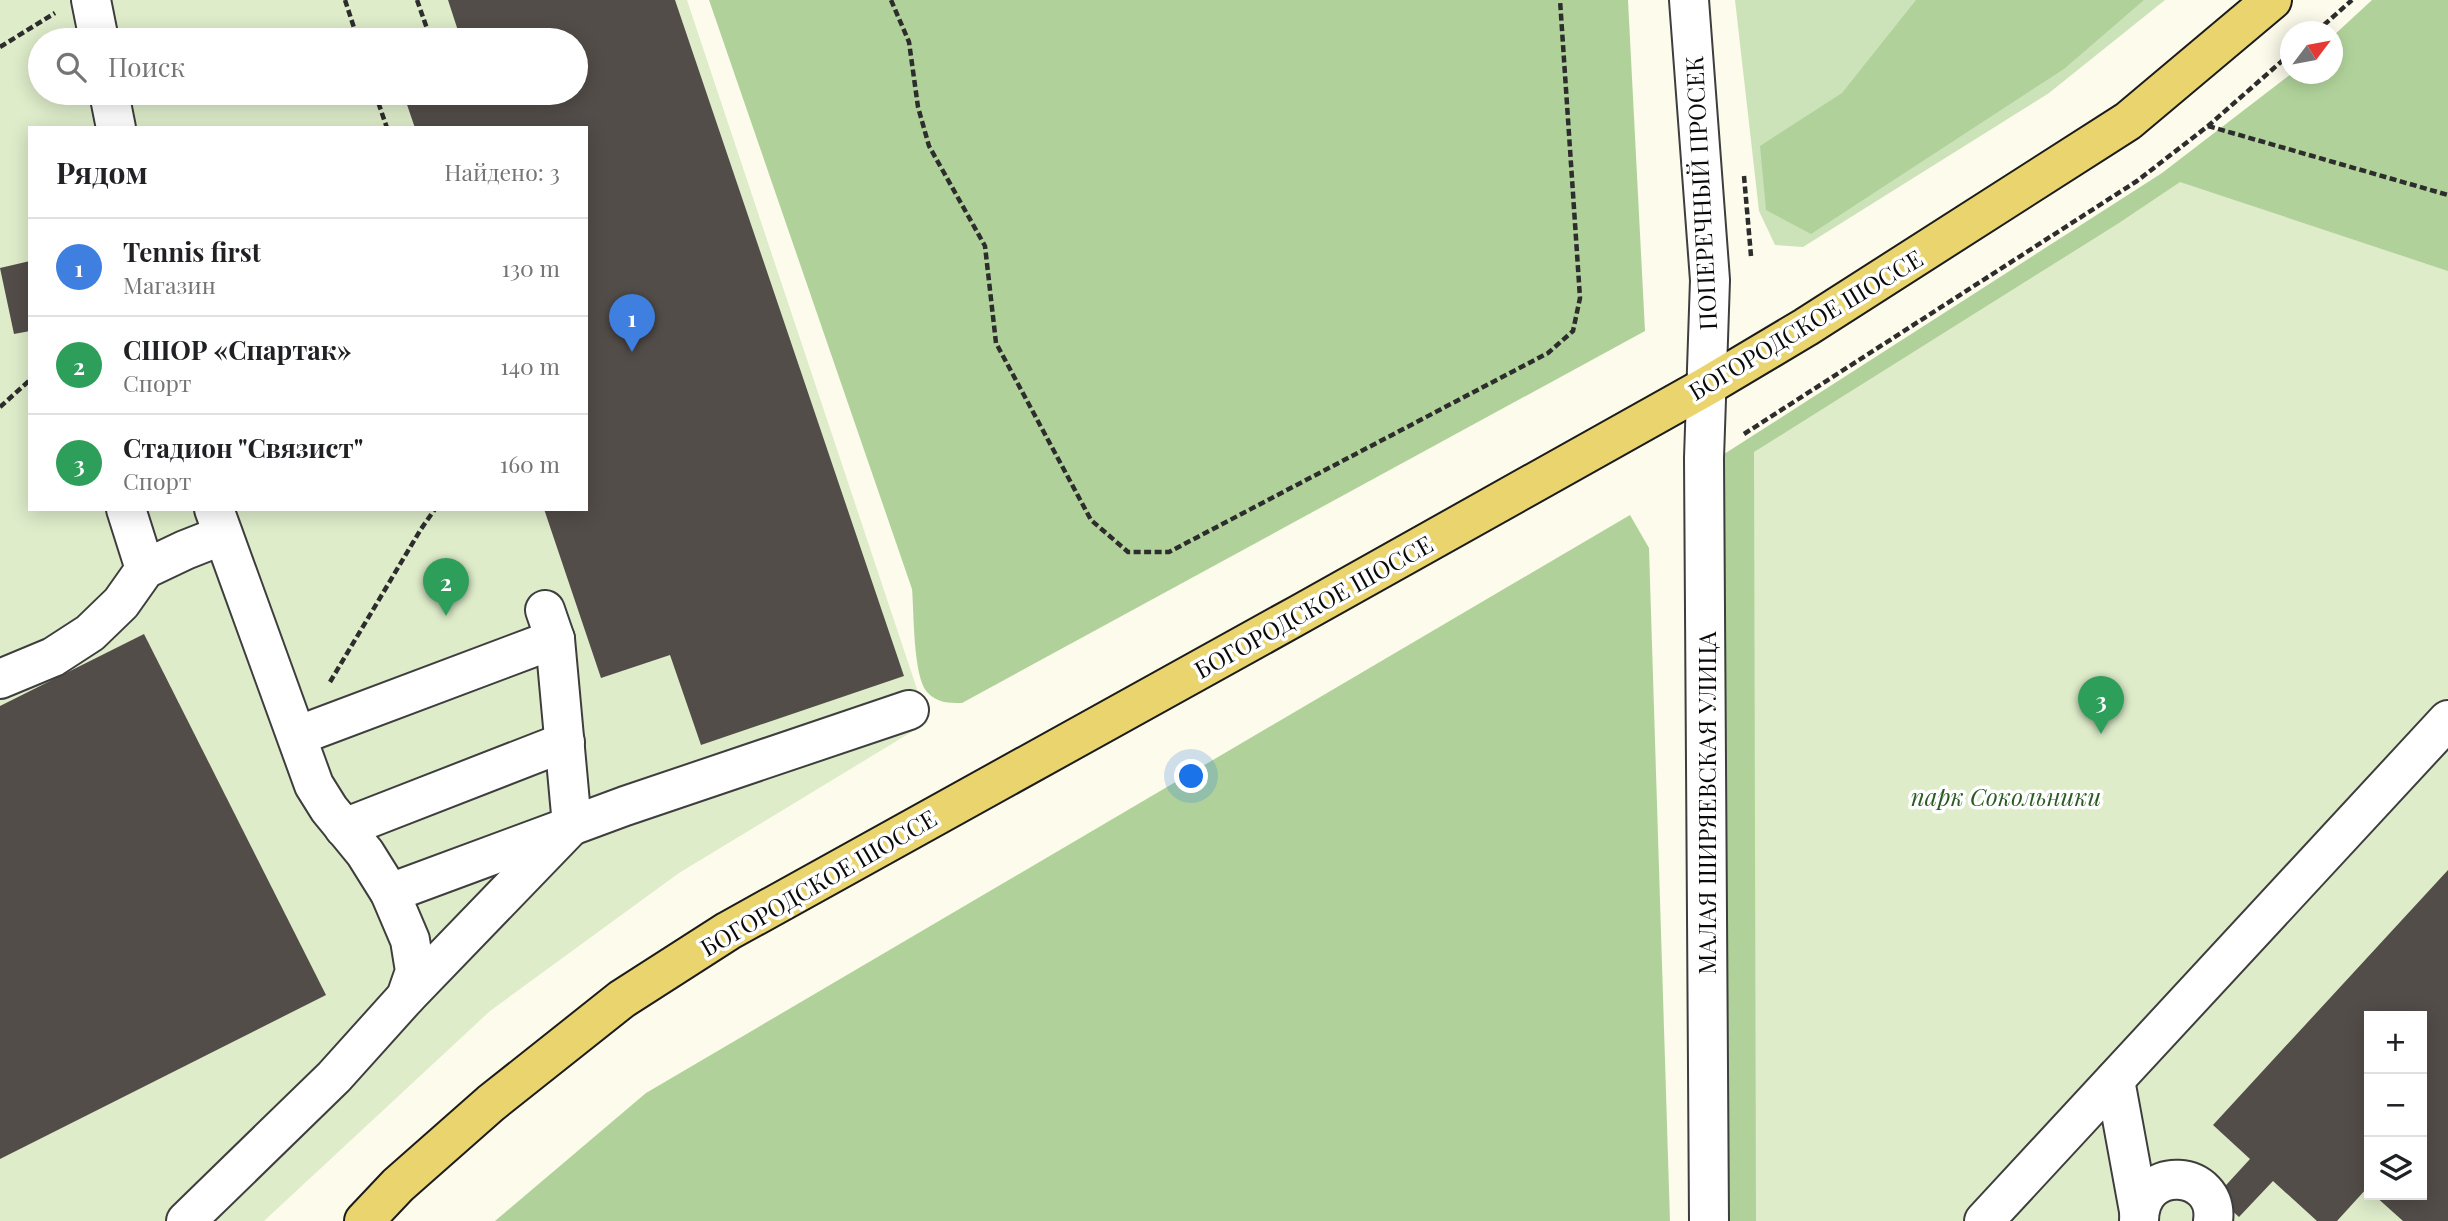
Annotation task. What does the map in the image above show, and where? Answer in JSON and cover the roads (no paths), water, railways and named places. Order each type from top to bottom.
[{"type":"main road","name":"БОГОРОДСКОЕ ШОССЕ","points":[[364,1221],[398,1185],[491,1103],[622,999],[728,931],[1707,386],[1806,327],[2128,121],[2272,0]]},
{"type":"street","name":"ПОПЕРЕЧНЫЙ ПРОСЕК","points":[[1689,0],[1710,280],[1707,386]]},
{"type":"street","points":[[79,3],[93,28]]},
{"type":"street","points":[[111,105],[116,126]]},
{"type":"street","name":"МАЛАЯ ШИРЯЕВСКАЯ УЛИЦА","points":[[1707,386],[1704,472],[1709,1221]]},
{"type":"street","points":[[128,511],[145,569]]},
{"type":"street","points":[[0,679],[53,657],[90,633],[121,603],[145,569],[219,522],[314,785],[365,853],[390,893],[410,940],[415,971],[406,997]]},
{"type":"street","points":[[186,1221],[334,1077],[406,997],[572,825],[565,742],[550,625],[297,736]]},
{"type":"street","points":[[390,893],[572,825],[909,710]]},
{"type":"street","points":[[1984,1221],[2448,720]]},
{"type":"street","points":[[344,828],[565,742]]},
{"type":"street","points":[[2115,1080],[2139,1216]]},
{"type":"street","points":[[2139,1216],[2142,1200],[2150,1189],[2160,1182],[2183,1179],[2204,1192],[2211,1203],[2213,1221]]},
{"type":"place","name":"Tennis first","points":[[632,352]]},
{"type":"place","name":"СШОР «Спартак»","points":[[446,616]]},
{"type":"place","name":"Стадион \"Связист\"","points":[[2101,734]]},
{"type":"park label","name":"парк Сокольники","points":[[2006,796]]}]
